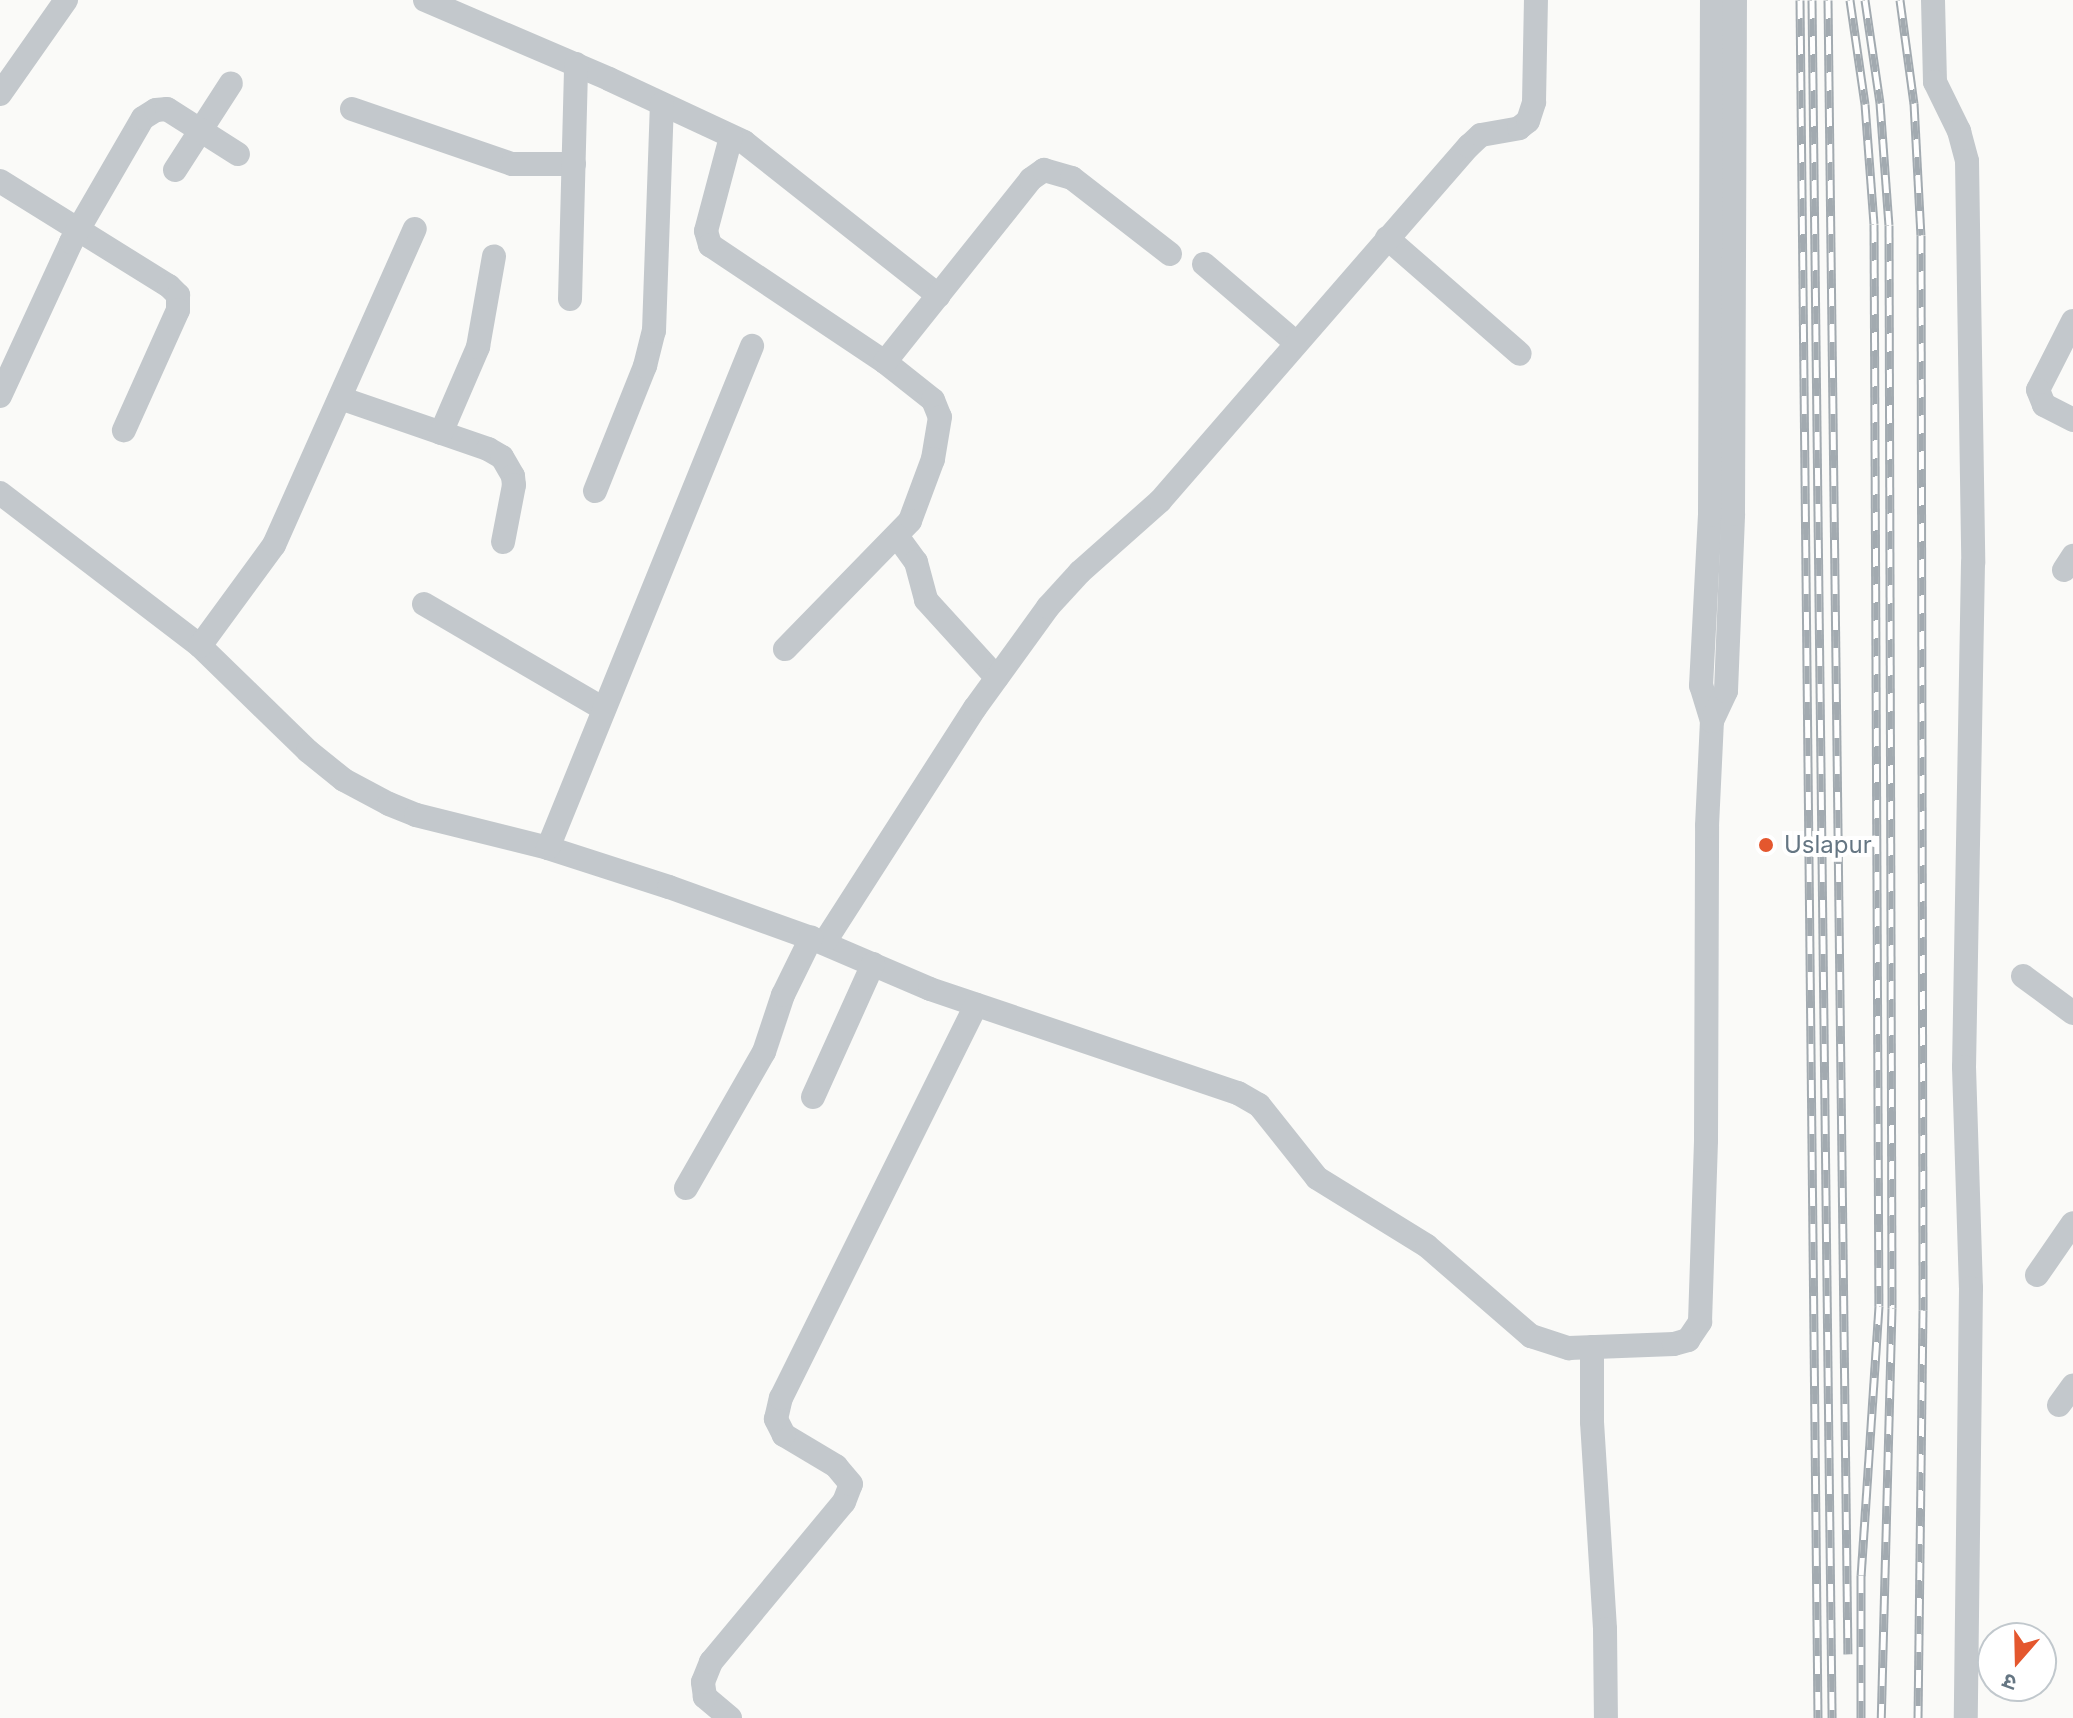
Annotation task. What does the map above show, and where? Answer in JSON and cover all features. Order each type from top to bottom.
[{"type":"street","points":[[0,94],[66,0]]},
{"type":"street","points":[[425,0],[576,64],[758,152],[939,296]]},
{"type":"street","points":[[686,1188],[764,1052],[783,995],[1048,607],[1080,572],[1160,501],[1295,342],[1481,135],[1519,128],[1528,121],[1534,102],[1536,0]]},
{"type":"street","points":[[1712,0],[1722,514]]},
{"type":"street","points":[[0,493],[200,646],[308,751],[344,780],[416,815],[548,848],[818,941],[976,1005],[1238,1093],[1259,1105],[1285,1132],[1304,1165],[1317,1178],[1427,1246],[1531,1336],[1581,1348],[1674,1344],[1692,1338],[1700,1322],[1706,1140],[1707,826],[1712,721],[1701,686],[1722,514],[1735,0]]},
{"type":"street","points":[[1933,0],[1935,82],[1959,131],[1967,161],[1973,563],[1964,1067],[1971,1288],[1966,1718]]},
{"type":"street","points":[[570,299],[576,64]]},
{"type":"street","points":[[175,170],[231,83]]},
{"type":"street","points":[[595,491],[645,366],[654,331],[662,104]]},
{"type":"street","points":[[0,396],[78,229],[143,118],[163,108],[238,154]]},
{"type":"street","points":[[352,109],[512,164],[574,164]]},
{"type":"street","points":[[731,137],[706,231],[707,241],[885,362],[933,400],[940,417],[924,491],[910,521],[785,649]]},
{"type":"street","points":[[885,362],[1031,179],[1044,170],[1072,178],[1170,254]]},
{"type":"street","points":[[0,181],[174,289],[180,301],[124,430]]},
{"type":"street","points":[[200,646],[274,545],[415,229]]},
{"type":"street","points":[[1387,238],[1520,354]]},
{"type":"street","points":[[441,433],[478,347],[494,256]]},
{"type":"street","points":[[1204,264],[1295,342]]},
{"type":"street","points":[[2073,321],[2038,390],[2044,405],[2073,420]]},
{"type":"street","points":[[548,848],[752,346]]},
{"type":"street","points":[[340,398],[497,453],[508,467],[514,485],[503,542]]},
{"type":"street","points":[[897,536],[916,562],[926,600],[997,678]]},
{"type":"street","points":[[424,604],[604,709]]},
{"type":"street","points":[[813,1097],[873,964]]},
{"type":"street","points":[[2023,976],[2073,1013]]},
{"type":"street","points":[[730,1718],[705,1697],[703,1682],[711,1662],[844,1502],[851,1484],[836,1466],[784,1435],[776,1419],[781,1398],[976,1005]]},
{"type":"street","points":[[2037,1275],[2073,1223]]},
{"type":"street","points":[[1581,1348],[1592,1422],[1605,1629],[1606,1718]]},
{"type":"railway","points":[[1800,0],[1818,1718]]},
{"type":"railway","points":[[1812,0],[1832,1718]]},
{"type":"railway","points":[[1828,0],[1848,1654]]},
{"type":"railway","points":[[1850,0],[1865,104],[1874,224],[1879,1306],[1861,1575],[1861,1718]]},
{"type":"railway","points":[[1865,0],[1880,103],[1889,225],[1892,1308],[1881,1718]]},
{"type":"railway","points":[[1900,0],[1914,103],[1921,235],[1923,1310],[1918,1718]]},
{"type":"place","name":"Uslapur","points":[[1766,845]]}]
